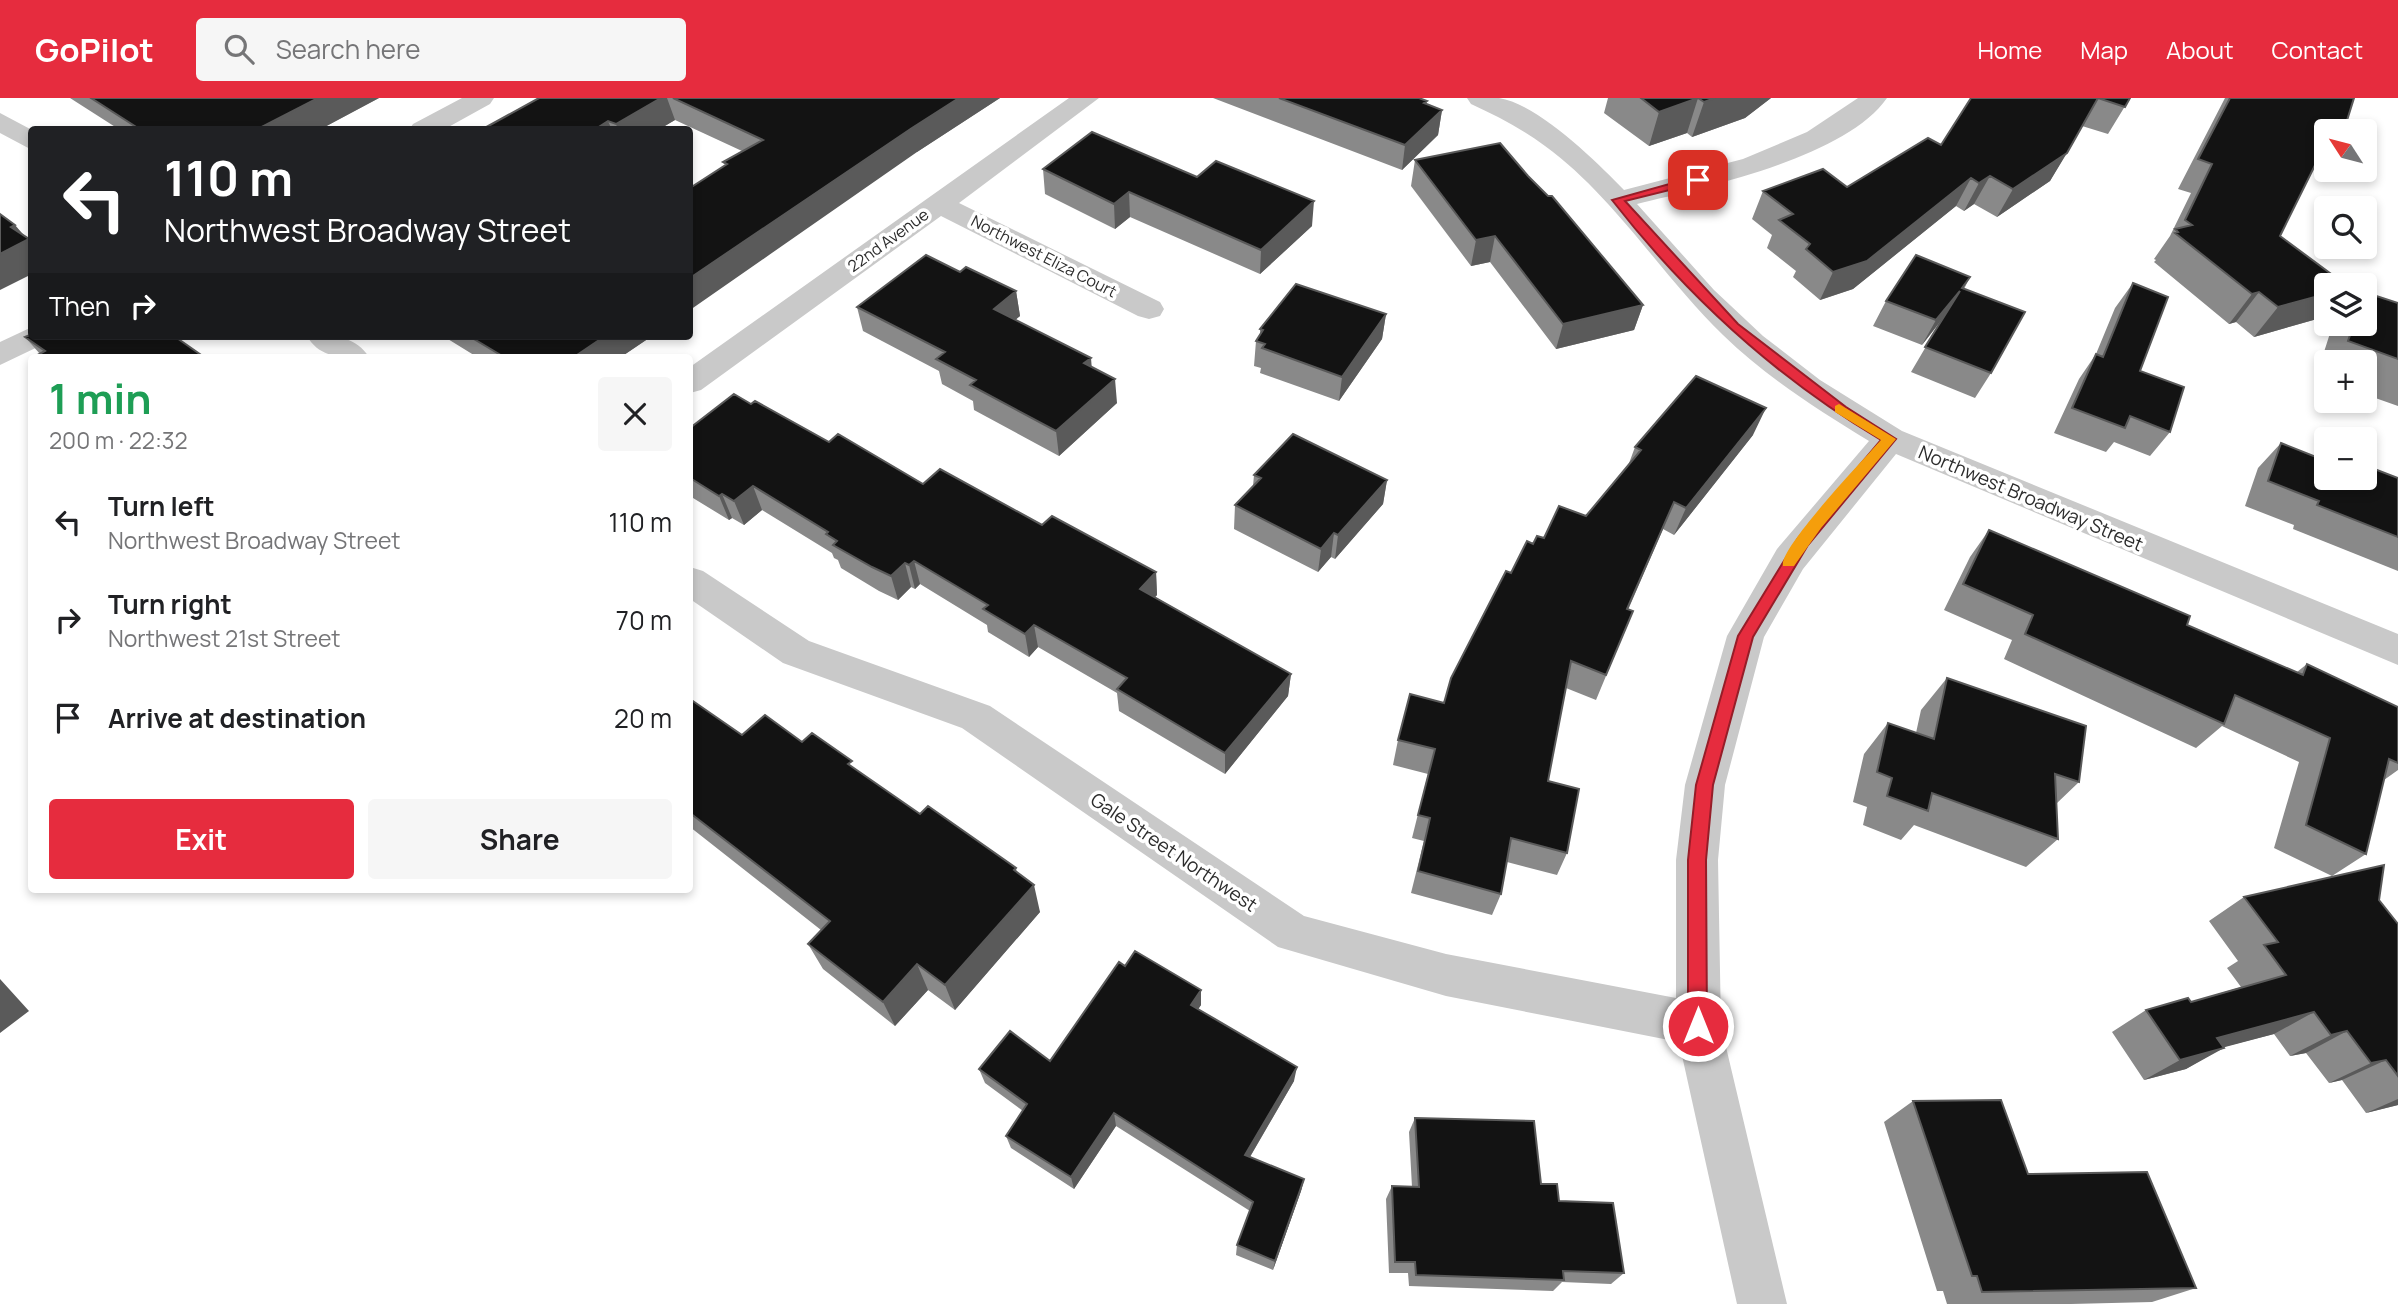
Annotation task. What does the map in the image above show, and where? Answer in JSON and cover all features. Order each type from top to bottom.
[{"type":"street","points":[[429,126],[481,98]]},
{"type":"street","name":"22nd Avenue","points":[[693,380],[1086,98]]},
{"type":"street","name":"Northwest Broadway Street","points":[[1480,98],[1525,119],[1568,147],[1734,327],[1841,410],[1890,439],[2398,650]]},
{"type":"street","points":[[1618,200],[1752,166],[1806,146],[1854,117],[1874,98]]},
{"type":"street","points":[[0,121],[28,139]]},
{"type":"street","name":"Northwest Eliza Court","points":[[939,204],[1149,309]]},
{"type":"street","points":[[0,355],[28,340]]},
{"type":"street","points":[[328,340],[349,354]]},
{"type":"street","points":[[1762,1304],[1698,1026],[1697,860],[1704,785],[1746,636],[1803,542],[1890,439]]},
{"type":"street","name":"Gale Street Northwest","points":[[693,583],[796,652],[976,717],[1293,933],[1446,975],[1658,1014],[1698,1026]]},
{"type":"building","points":[[91,98],[318,98],[264,126],[135,126]]},
{"type":"building","points":[[539,98],[661,98],[616,124],[608,121],[600,126],[488,126]]},
{"type":"building","points":[[673,98],[959,98],[693,276],[693,186],[727,164],[723,162],[763,140]]},
{"type":"building","points":[[1279,98],[1419,98],[1427,101],[1424,103],[1442,110],[1405,145]]},
{"type":"building","points":[[1641,98],[1698,98],[1659,112]]},
{"type":"building","points":[[1698,98],[1715,98],[1704,102]]},
{"type":"building","points":[[1971,98],[2098,98],[2067,153],[2013,189],[1990,176],[1979,183],[1971,178],[1867,261],[1833,272],[1806,249],[1810,244],[1779,220],[1793,214],[1763,191],[1823,169],[1847,187],[1928,138],[1941,145]]},
{"type":"building","points":[[2098,98],[2130,98],[2125,107]]},
{"type":"building","points":[[2230,98],[2354,98],[2347,119],[2314,119],[2314,167],[2280,236],[2330,273],[2314,273],[2314,297],[2278,307],[2259,292],[2252,294],[2175,233],[2178,232],[2175,229],[2192,225],[2185,220],[2212,164],[2198,159]]},
{"type":"building","points":[[1092,132],[1197,177],[1216,161],[1314,201],[1261,250],[1129,192],[1114,204],[1043,169]]},
{"type":"building","points":[[1500,143],[1528,176],[1548,196],[1552,196],[1643,305],[1563,324],[1495,236],[1476,240],[1415,160]]},
{"type":"building","points":[[0,214],[15,225],[11,227],[28,240],[0,254]]},
{"type":"building","points":[[926,255],[960,272],[966,267],[1016,291],[994,309],[1091,358],[1084,363],[1115,379],[1056,431],[970,385],[976,380],[936,359],[945,352],[857,307]]},
{"type":"building","points":[[1916,255],[1970,277],[1962,288],[2025,312],[1991,373],[1925,347],[1960,291],[1936,320],[1886,301]]},
{"type":"building","points":[[2133,283],[2168,297],[2140,371],[2184,387],[2170,432],[2130,416],[2125,428],[2072,408],[2096,354],[2103,357]]},
{"type":"building","points":[[1296,284],[1386,314],[1342,377],[1262,348],[1265,344],[1256,341],[1263,330],[1260,329]]},
{"type":"building","points":[[2377,296],[2398,303],[2398,359],[2348,341],[2350,336],[2377,336]]},
{"type":"building","points":[[29,340],[180,340],[200,354],[40,354],[45,351]]},
{"type":"building","points":[[476,340],[599,340],[578,354],[499,354]]},
{"type":"building","points":[[1696,376],[1766,408],[1686,508],[1674,502],[1627,609],[1633,611],[1606,675],[1571,661],[1548,781],[1579,789],[1567,853],[1511,838],[1501,894],[1418,871],[1430,818],[1418,815],[1435,749],[1398,740],[1410,694],[1444,703],[1451,678],[1506,571],[1511,573],[1527,541],[1533,544],[1537,536],[1544,538],[1559,506],[1586,516],[1641,450],[1635,447]]},
{"type":"building","points":[[734,394],[751,404],[755,401],[829,442],[838,434],[923,484],[940,469],[1042,525],[1052,516],[1156,572],[1140,589],[1291,674],[1225,753],[1117,689],[1127,678],[1034,625],[1025,634],[983,609],[988,605],[914,561],[909,565],[905,563],[891,576],[833,545],[837,541],[826,534],[828,532],[753,486],[734,501],[722,494],[719,496],[693,480],[693,426]]},
{"type":"building","points":[[1293,434],[1387,480],[1338,535],[1334,533],[1321,549],[1235,505],[1261,478],[1254,475]]},
{"type":"building","points":[[2281,443],[2314,456],[2314,490],[2377,490],[2377,470],[2398,478],[2398,537],[2317,505],[2319,501],[2268,481]]},
{"type":"building","points":[[1989,530],[2190,616],[2187,625],[2303,675],[2307,664],[2398,707],[2398,763],[2389,759],[2366,854],[2306,825],[2330,738],[2235,695],[2224,724],[2025,634],[2033,615],[1963,584]]},
{"type":"building","points":[[1947,678],[2086,726],[2079,782],[2055,774],[2058,839],[1932,793],[1928,811],[1887,796],[1892,778],[1877,772],[1888,723],[1934,739]]},
{"type":"building","points":[[693,701],[742,735],[765,715],[802,742],[812,733],[852,761],[848,764],[920,814],[928,806],[1016,868],[1014,870],[1034,885],[945,985],[917,964],[883,1002],[808,944],[830,921],[693,815]]},
{"type":"building","points":[[2384,865],[2379,900],[2398,924],[2398,1076],[2386,1060],[2371,1063],[2347,1031],[2331,1035],[2314,1012],[2217,1038],[2224,1048],[2180,1060],[2146,1010],[2188,998],[2191,1002],[2286,975],[2264,945],[2278,942],[2244,897]]},
{"type":"building","points":[[1135,951],[1201,990],[1191,1005],[1297,1067],[1245,1155],[1304,1179],[1275,1261],[1237,1245],[1253,1202],[1114,1113],[1071,1177],[1006,1136],[1027,1104],[979,1069],[1010,1031],[1050,1061],[1119,962],[1125,966]]},
{"type":"building","points":[[2001,1100],[2028,1174],[2147,1172],[2196,1288],[1982,1292],[1977,1276],[1972,1276],[1913,1101]]},
{"type":"building","points":[[1415,1118],[1534,1121],[1541,1184],[1557,1184],[1559,1201],[1613,1203],[1624,1273],[1563,1271],[1564,1280],[1416,1275],[1415,1262],[1395,1262],[1392,1186],[1419,1187]]},
{"type":"slow traffic","points":[[1789,562],[1816,524],[1890,439],[1839,409]]},
{"type":"route","points":[[1698,180],[1618,200],[1700,293],[1734,327],[1773,360],[1841,410],[1890,439],[1816,524],[1790,559],[1746,636],[1704,785],[1697,860],[1698,1026]]}]
